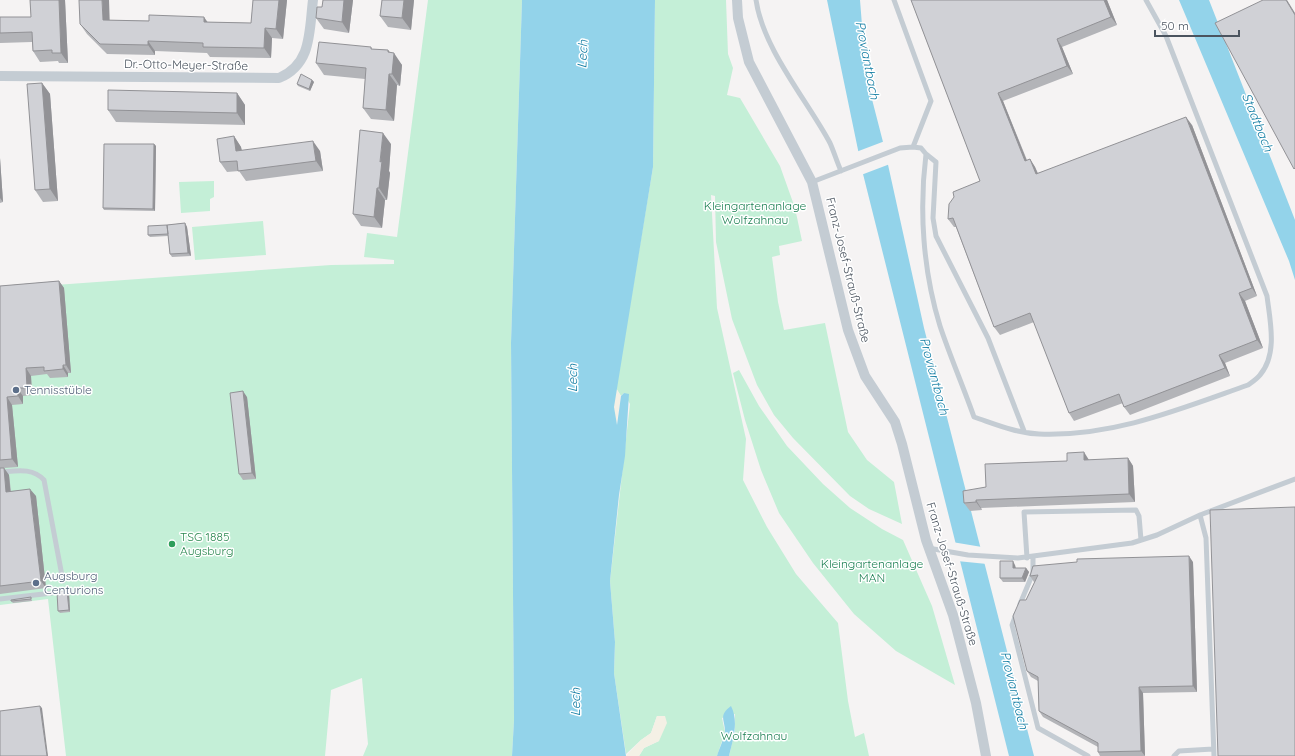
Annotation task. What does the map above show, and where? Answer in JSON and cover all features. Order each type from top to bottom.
[{"type":"street","name":"Dr.-Otto-Meyer-Straße","points":[[0,76],[279,78],[290,74],[299,66],[305,54],[313,0]]},
{"type":"street","name":"Franz-Josef-Strauß-Straße","points":[[738,0],[738,18],[749,62],[812,182],[848,330],[866,376],[895,422],[928,548],[953,615],[976,703],[986,756]]},
{"type":"lane","points":[[756,0],[757,8],[772,47],[830,144],[841,171]]},
{"type":"lane","points":[[894,0],[931,101],[912,147]]},
{"type":"lane","points":[[926,154],[924,172],[924,239],[928,275],[940,324],[974,417],[1007,429],[1044,434],[1107,429],[1151,419],[1248,385],[1261,375],[1268,359],[1272,341],[1266,296],[1166,36],[1146,0]]},
{"type":"lane","points":[[812,182],[900,148],[921,148],[936,162],[933,218],[936,236],[988,338],[1024,432]]},
{"type":"lane","points":[[0,472],[27,471],[37,473],[44,480],[64,581]]},
{"type":"lane","points":[[928,548],[947,552],[997,558],[1026,558],[1141,540],[1157,535],[1200,515],[1295,479]]},
{"type":"lane","points":[[1026,558],[1024,512],[1136,510],[1139,516],[1141,540]]},
{"type":"lane","points":[[1200,515],[1206,538],[1214,756]]},
{"type":"lane","points":[[1033,557],[1033,573],[1012,625],[1038,728],[1088,756]]},
{"type":"lane","points":[[0,599],[52,593]]},
{"type":"lane","points":[[1174,756],[1179,751],[1213,749]]},
{"type":"green space","name":"TSG 1885 Augsburg","points":[[428,0],[522,0],[511,343],[514,720],[512,756],[363,756],[368,744],[362,678],[331,690],[325,756],[66,756],[48,599],[0,605],[0,289],[331,265],[394,264],[394,260],[364,257],[367,233],[397,237]]},
{"type":"green space","points":[[655,0],[726,0],[728,54],[733,68],[727,95],[740,98],[780,166],[795,208],[802,241],[779,246],[780,255],[772,257],[778,302],[784,330],[825,323],[848,432],[867,460],[894,482],[902,524],[869,509],[850,496],[793,438],[774,415],[757,385],[732,319],[716,242],[715,196],[711,195],[717,308],[746,439],[743,480],[767,527],[796,574],[838,623],[848,701],[855,737],[864,733],[869,756],[729,756],[735,731],[735,714],[722,718],[725,732],[717,756],[639,756],[644,748],[659,741],[657,716],[651,733],[626,754],[614,673],[615,642],[610,581],[630,404],[624,393],[621,396],[616,388],[653,167]]},
{"type":"green space","points":[[214,181],[214,197],[210,199],[210,211],[181,213],[179,182]]},
{"type":"green space","points":[[263,221],[266,255],[195,260],[192,227]]},
{"type":"green space","name":"Kleingartenanlage MAN","points":[[739,370],[759,406],[787,446],[823,484],[850,508],[882,529],[903,540],[932,606],[955,685],[896,651],[854,614],[813,563],[779,513],[761,470],[745,420],[733,373]]},
{"type":"sand","points":[[616,388],[621,396],[616,426],[614,407]]},
{"type":"sand","points":[[657,716],[665,716],[667,723],[659,741],[644,748],[639,756],[626,756],[641,740],[651,733]]},
{"type":"water","name":"Lech","points":[[522,0],[655,0],[653,167],[614,407],[617,425],[621,396],[624,393],[629,394],[625,456],[619,495],[610,581],[615,642],[614,673],[626,756],[512,756],[514,720],[511,343]]},
{"type":"water","name":"Proviantbach","points":[[827,0],[860,0],[866,76],[883,142],[924,328],[1034,756],[1009,756],[863,174]]},
{"type":"water","points":[[1179,0],[1209,0],[1295,220],[1295,280],[1289,261]]},
{"type":"water","points":[[731,706],[735,718],[735,725],[734,737],[729,756],[717,756],[725,732],[723,715]]},
{"type":"pier","points":[[885,141],[890,164],[861,175],[856,152]]},
{"type":"pier","points":[[952,542],[982,547],[987,564],[957,561]]},
{"type":"building","points":[[30,0],[59,0],[61,53],[52,53],[52,50],[33,51],[32,32],[0,33],[0,17],[31,17]]},
{"type":"building","points":[[79,0],[102,0],[103,20],[149,21],[149,15],[204,17],[204,22],[251,23],[253,0],[279,0],[276,29],[265,28],[264,48],[203,47],[203,43],[148,41],[148,45],[100,44],[80,24]]},
{"type":"building","points":[[323,0],[344,0],[342,22],[316,18],[317,7],[322,7]]},
{"type":"building","points":[[382,0],[404,0],[402,18],[380,16]]},
{"type":"building","points":[[911,0],[1104,0],[1111,17],[1057,39],[1067,66],[998,93],[1025,161],[1030,159],[1036,174],[1186,117],[1252,288],[1239,293],[1257,340],[1219,355],[1225,368],[1124,407],[1119,394],[1069,413],[1030,313],[994,327],[953,218],[948,219],[949,204],[954,197],[953,192],[980,181]]},
{"type":"building","points":[[1263,0],[1286,0],[1295,15],[1294,169],[1215,23]]},
{"type":"building","points":[[319,42],[371,47],[371,49],[388,50],[388,52],[394,53],[392,74],[389,74],[386,110],[363,108],[366,68],[316,63]]},
{"type":"building","points":[[301,74],[312,80],[309,89],[297,84]]},
{"type":"building","points":[[42,83],[50,189],[35,190],[27,84]]},
{"type":"building","points":[[108,90],[237,93],[237,113],[108,110]]},
{"type":"building","points":[[360,130],[383,133],[380,162],[382,161],[374,217],[353,214]]},
{"type":"building","points":[[234,136],[236,151],[313,141],[316,161],[238,171],[237,161],[220,162],[217,139]]},
{"type":"building","points":[[104,144],[154,144],[153,209],[103,208]]},
{"type":"building","points":[[185,223],[188,253],[170,254],[167,225]]},
{"type":"building","points":[[167,225],[168,234],[148,235],[148,226]]},
{"type":"building","points":[[59,281],[66,365],[63,365],[63,369],[44,371],[44,367],[26,368],[27,388],[17,388],[18,396],[7,397],[12,459],[0,460],[0,286]]},
{"type":"building","points":[[243,391],[252,473],[239,474],[230,393]]},
{"type":"building","points":[[1084,452],[1084,460],[1128,458],[1129,494],[976,500],[976,502],[964,503],[963,491],[986,487],[985,464],[1067,461],[1067,453]]},
{"type":"building","points":[[0,468],[4,468],[6,492],[30,489],[41,581],[0,586]]},
{"type":"building","points":[[1295,507],[1295,756],[1218,756],[1210,510]]},
{"type":"building","points":[[1189,556],[1193,686],[1139,687],[1141,751],[1098,752],[1098,743],[1039,711],[1038,677],[1027,671],[1013,616],[1020,600],[1026,600],[1038,575],[1030,576],[1033,566],[1077,562],[1077,559]]},
{"type":"building","points":[[1000,561],[1013,561],[1013,568],[1026,568],[1022,578],[1000,578]]},
{"type":"building","points":[[67,591],[69,610],[58,611],[57,592]]},
{"type":"building","points":[[31,597],[31,599],[11,601],[11,600]]},
{"type":"building","points":[[40,706],[47,756],[0,756],[0,711]]},
{"type":"place","name":"Tennisstüble","points":[[16,390]]},
{"type":"place","name":"TSG 1885 Augsburg","points":[[172,544]]},
{"type":"place","name":"Augsburg Centurions","points":[[36,583]]},
{"type":"water label","name":"Stadtbach","points":[[1258,122]]},
{"type":"park label","name":"Kleingartenanlage Wolfzahnau","points":[[755,213]]},
{"type":"park label","name":"Wolfzahnau","points":[[754,736]]}]
